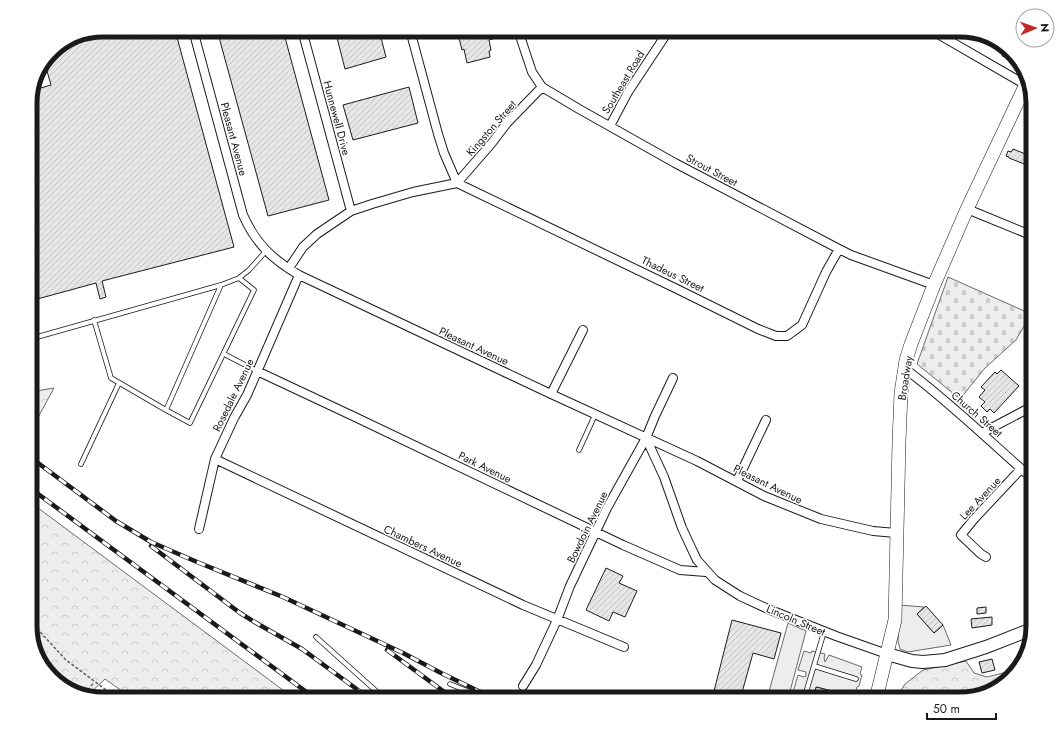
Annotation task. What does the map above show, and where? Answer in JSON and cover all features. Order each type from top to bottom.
[{"type":"main road","name":"Broadway","points":[[878,692],[895,620],[896,533],[901,400],[904,368],[910,344],[934,285],[967,209],[1024,87]]},
{"type":"main road","name":"Lincoln Street","points":[[887,654],[912,661],[923,662],[945,660],[986,647],[1025,632]]},
{"type":"street","name":"Pleasant Avenue","points":[[195,37],[243,215],[250,230],[266,251],[281,264],[299,274],[595,415],[737,481],[764,496],[821,519],[873,531],[896,533]]},
{"type":"street","name":"Hunnewell Drive","points":[[304,37],[351,211]]},
{"type":"street","points":[[289,268],[302,247],[317,234],[351,211],[413,192],[457,183],[444,153],[412,37]]},
{"type":"street","name":"Strout Street","points":[[520,37],[532,72],[542,87],[675,163],[839,249],[851,255],[934,285]]},
{"type":"street","name":"Southeast Road","points":[[610,126],[628,92],[664,37]]},
{"type":"street","points":[[944,37],[1022,79]]},
{"type":"street","name":"Kingston Street","points":[[457,183],[507,123],[542,87]]},
{"type":"street","name":"Thadeus Street","points":[[457,183],[683,291],[758,329],[776,336],[787,336],[802,325],[826,272],[839,249]]},
{"type":"street","points":[[967,209],[1026,233]]},
{"type":"street","name":"Rosedale Avenue","points":[[199,529],[215,459],[257,371],[299,274]]},
{"type":"street","points":[[551,394],[583,330]]},
{"type":"street","name":"Church Street","points":[[904,368],[982,433],[1026,474]]},
{"type":"street","name":"Park Avenue","points":[[257,371],[680,570],[706,572]]},
{"type":"street","name":"Bowdoin Avenue","points":[[524,686],[536,665],[557,620],[570,586],[608,508],[646,438],[654,416],[673,378]]},
{"type":"street","points":[[982,433],[1026,410]]},
{"type":"street","points":[[737,481],[766,420]]},
{"type":"street","name":"Lincoln Street","points":[[646,438],[664,477],[682,528],[697,560],[706,572],[715,580],[740,596],[824,632],[887,654]]},
{"type":"street","name":"Chambers Avenue","points":[[215,459],[339,519],[557,620],[624,647]]},
{"type":"street","name":"Lee Avenue","points":[[986,557],[961,535],[1021,469]]},
{"type":"lane","points":[[37,337],[221,285],[239,278],[249,270],[266,251]]},
{"type":"lane","points":[[94,320],[111,378],[190,423],[254,290],[239,278]]},
{"type":"lane","points":[[166,410],[221,285]]},
{"type":"lane","points":[[224,354],[257,371]]},
{"type":"lane","points":[[81,464],[120,383]]},
{"type":"lane","points":[[579,450],[595,415]]},
{"type":"lane","points":[[806,692],[824,632]]},
{"type":"lane","points":[[316,637],[377,692]]},
{"type":"lane","points":[[814,666],[856,679]]},
{"type":"lane","points":[[450,684],[470,692]]},
{"type":"path","points":[[37,629],[66,660],[108,692]]},
{"type":"path","points":[[88,690],[94,682]]},
{"type":"shaded area","points":[[899,605],[924,607],[917,614],[934,633],[943,625],[951,645],[908,652],[900,649],[898,641]]},
{"type":"shaded area","points":[[788,623],[806,631],[790,692],[769,692]]},
{"type":"shaded area","points":[[804,651],[811,653],[812,651],[825,654],[825,662],[829,655],[862,667],[860,674],[862,675],[856,692],[836,692],[817,687],[815,692],[793,692],[798,675],[804,677],[806,676],[806,672],[798,670]]},
{"type":"green space","points":[[948,277],[1026,312],[1026,323],[1016,340],[985,368],[960,399],[917,364]]},
{"type":"green space","points":[[54,388],[37,419],[37,391]]},
{"type":"green space","points":[[37,507],[286,692],[123,692],[105,679],[92,691],[74,685],[56,673],[42,652],[37,631]]},
{"type":"green space","points":[[966,661],[974,673],[987,677],[1008,672],[997,681],[982,689],[973,691],[900,692],[905,684],[923,670]]},
{"type":"building","points":[[102,37],[177,37],[234,247],[102,281],[106,297],[100,299],[96,283],[37,299],[37,98],[39,89],[51,85],[46,69],[48,66],[56,56],[77,42],[90,38]]},
{"type":"building","points":[[219,37],[285,37],[329,200],[268,216]]},
{"type":"building","points":[[337,37],[381,37],[386,57],[345,69]]},
{"type":"building","points":[[459,37],[496,37],[489,40],[491,50],[489,51],[490,57],[467,63],[464,49],[462,50]]},
{"type":"building","points":[[1003,52],[1010,59],[1002,56]]},
{"type":"building","points":[[409,87],[418,123],[353,140],[343,105]]},
{"type":"building","points":[[1013,149],[1026,154],[1026,165],[1006,156],[1008,151],[1011,152]]},
{"type":"building","points":[[1001,370],[1019,386],[994,413],[990,409],[987,412],[981,406],[985,402],[979,397],[985,390],[981,387],[995,372],[997,374]]},
{"type":"building","points":[[606,568],[623,576],[619,583],[637,591],[625,617],[613,612],[609,621],[586,610]]},
{"type":"building","points":[[926,606],[943,625],[934,633],[917,614]]},
{"type":"building","points":[[986,607],[986,613],[977,614],[977,608]]},
{"type":"building","points":[[992,617],[992,625],[972,628],[971,619]]},
{"type":"building","points":[[732,620],[781,633],[774,659],[753,653],[742,692],[714,692]]},
{"type":"building","points":[[992,659],[995,670],[982,673],[979,662]]},
{"type":"building","points":[[816,687],[836,692],[815,692]]},
{"type":"railway","points":[[37,462],[116,521],[151,542],[283,597],[403,653],[480,692]]},
{"type":"railway","points":[[37,493],[307,692]]},
{"type":"railway","points":[[151,546],[240,613],[302,649],[361,692]]},
{"type":"railway","points":[[387,650],[444,692]]}]
